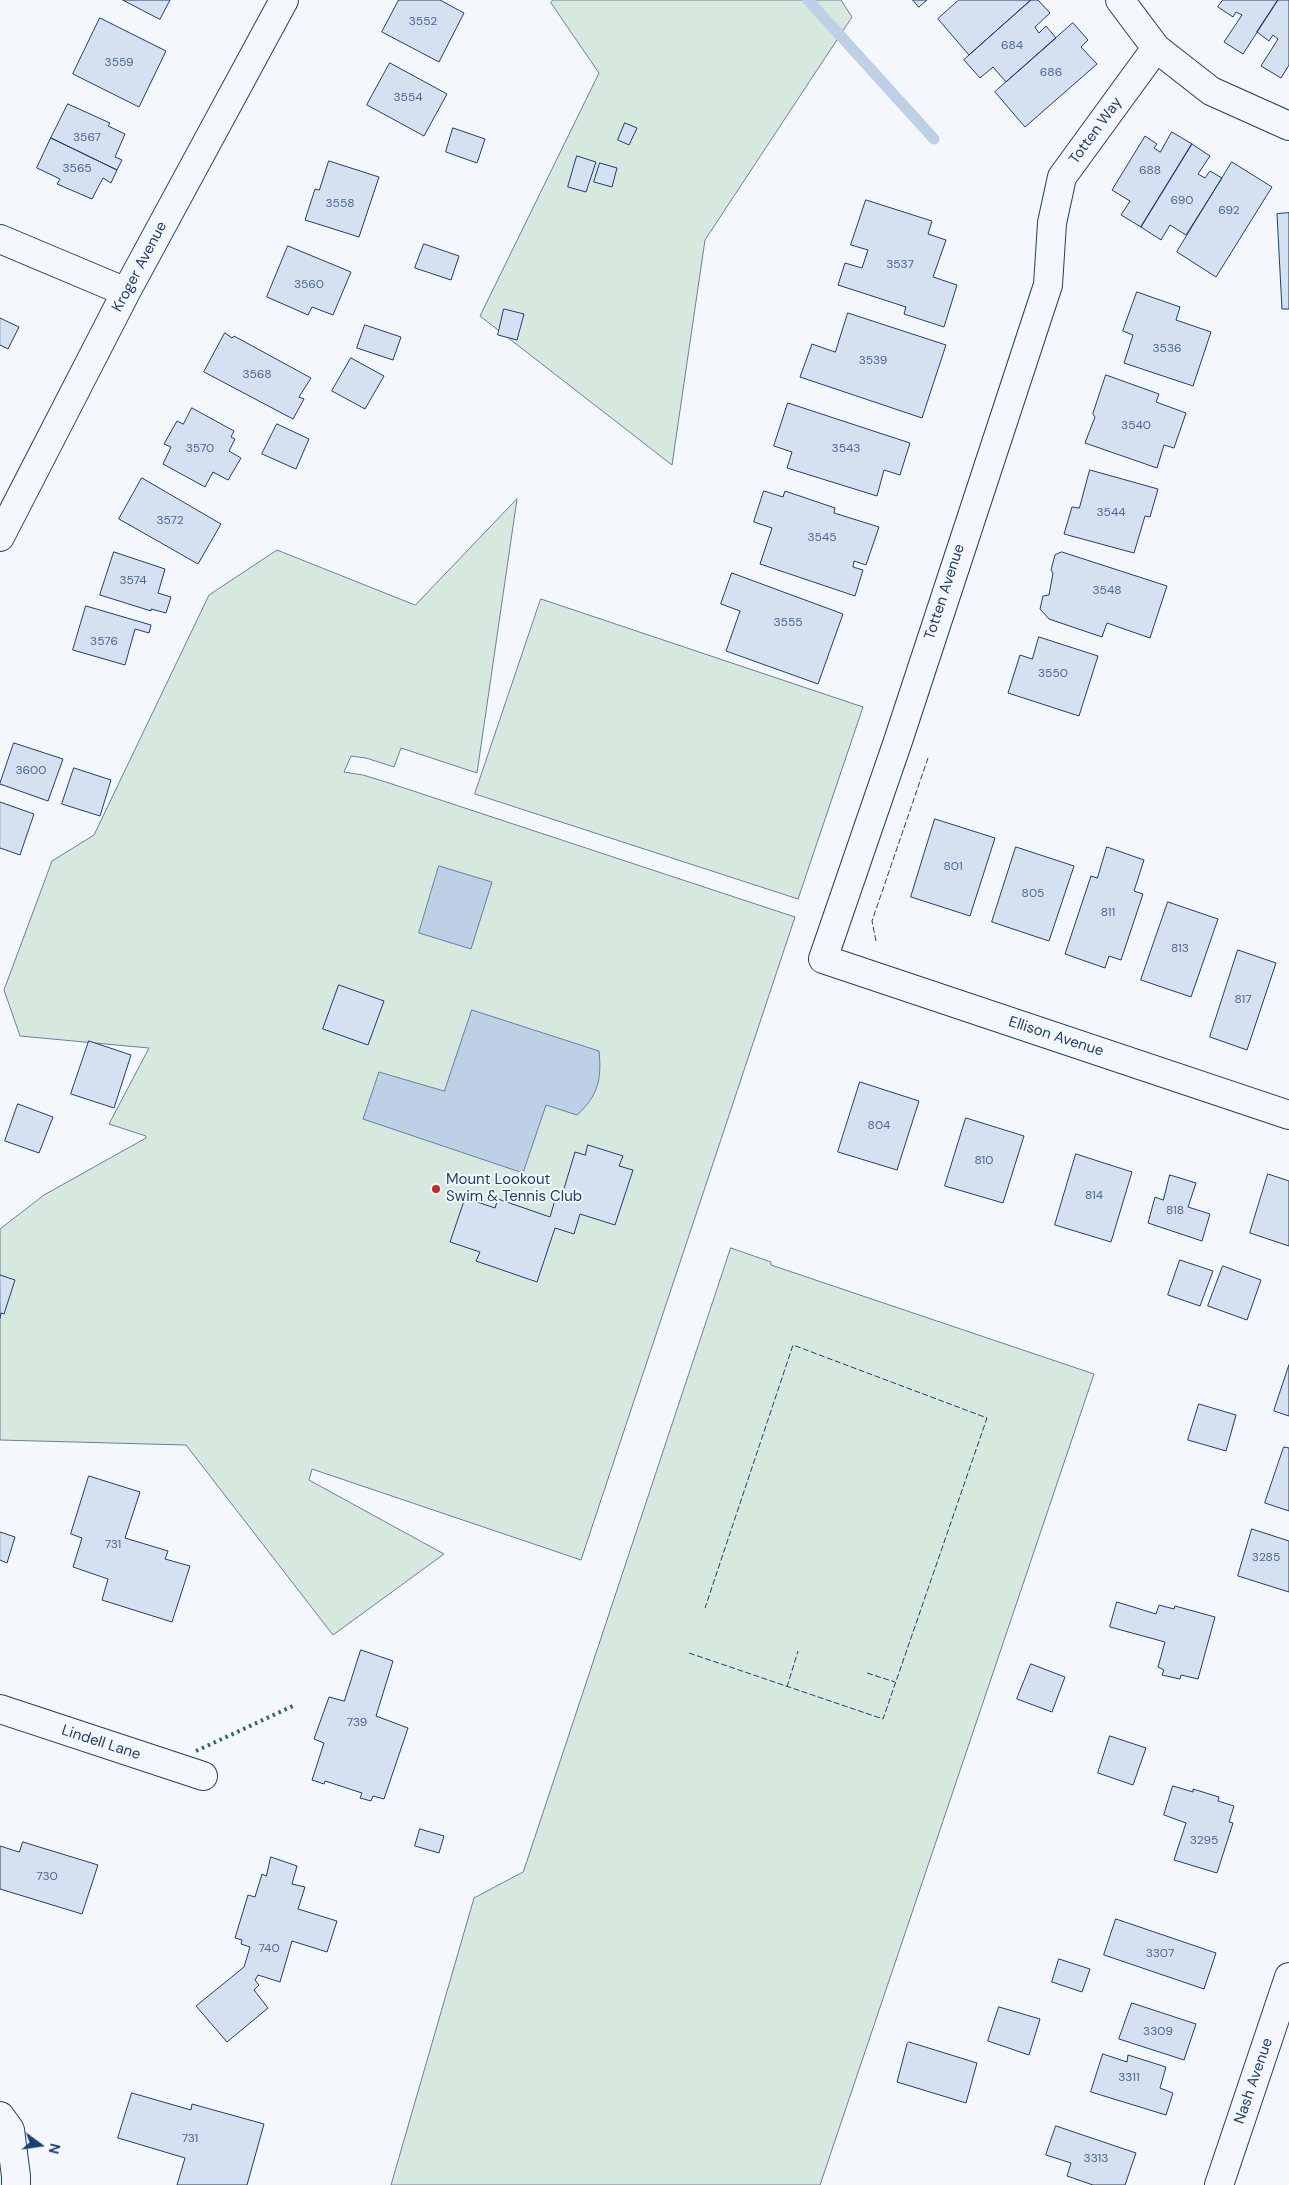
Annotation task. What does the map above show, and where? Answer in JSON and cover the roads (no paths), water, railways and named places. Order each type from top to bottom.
[{"type":"street","name":"Kroger Avenue","points":[[0,537],[126,292],[284,0]]},
{"type":"street","points":[[1120,0],[1156,48],[1211,91],[1289,126]]},
{"type":"street","name":"Totten Way","points":[[1052,222],[1062,177],[1156,48]]},
{"type":"street","name":"Totten Avenue","points":[[822,959],[898,741],[948,583],[1048,285],[1052,222]]},
{"type":"street","points":[[0,239],[126,292]]},
{"type":"street","name":"Ellison Avenue","points":[[822,959],[1289,1116]]},
{"type":"street","name":"Lindell Lane","points":[[0,1709],[203,1776]]},
{"type":"street","name":"Nash Avenue","points":[[1219,2185],[1289,1977]]},
{"type":"street","points":[[0,2116],[10,2130],[16,2185]]},
{"type":"water","points":[[439,866],[492,882],[471,949],[419,933]]},
{"type":"water","points":[[472,1010],[599,1051],[599,1079],[590,1101],[577,1115],[546,1105],[523,1173],[363,1119],[379,1072],[444,1091]]},
{"type":"waterway","points":[[808,0],[934,139]]},
{"type":"place","name":"Mount Lookout Swim & Tennis Club","points":[[436,1189]]}]
